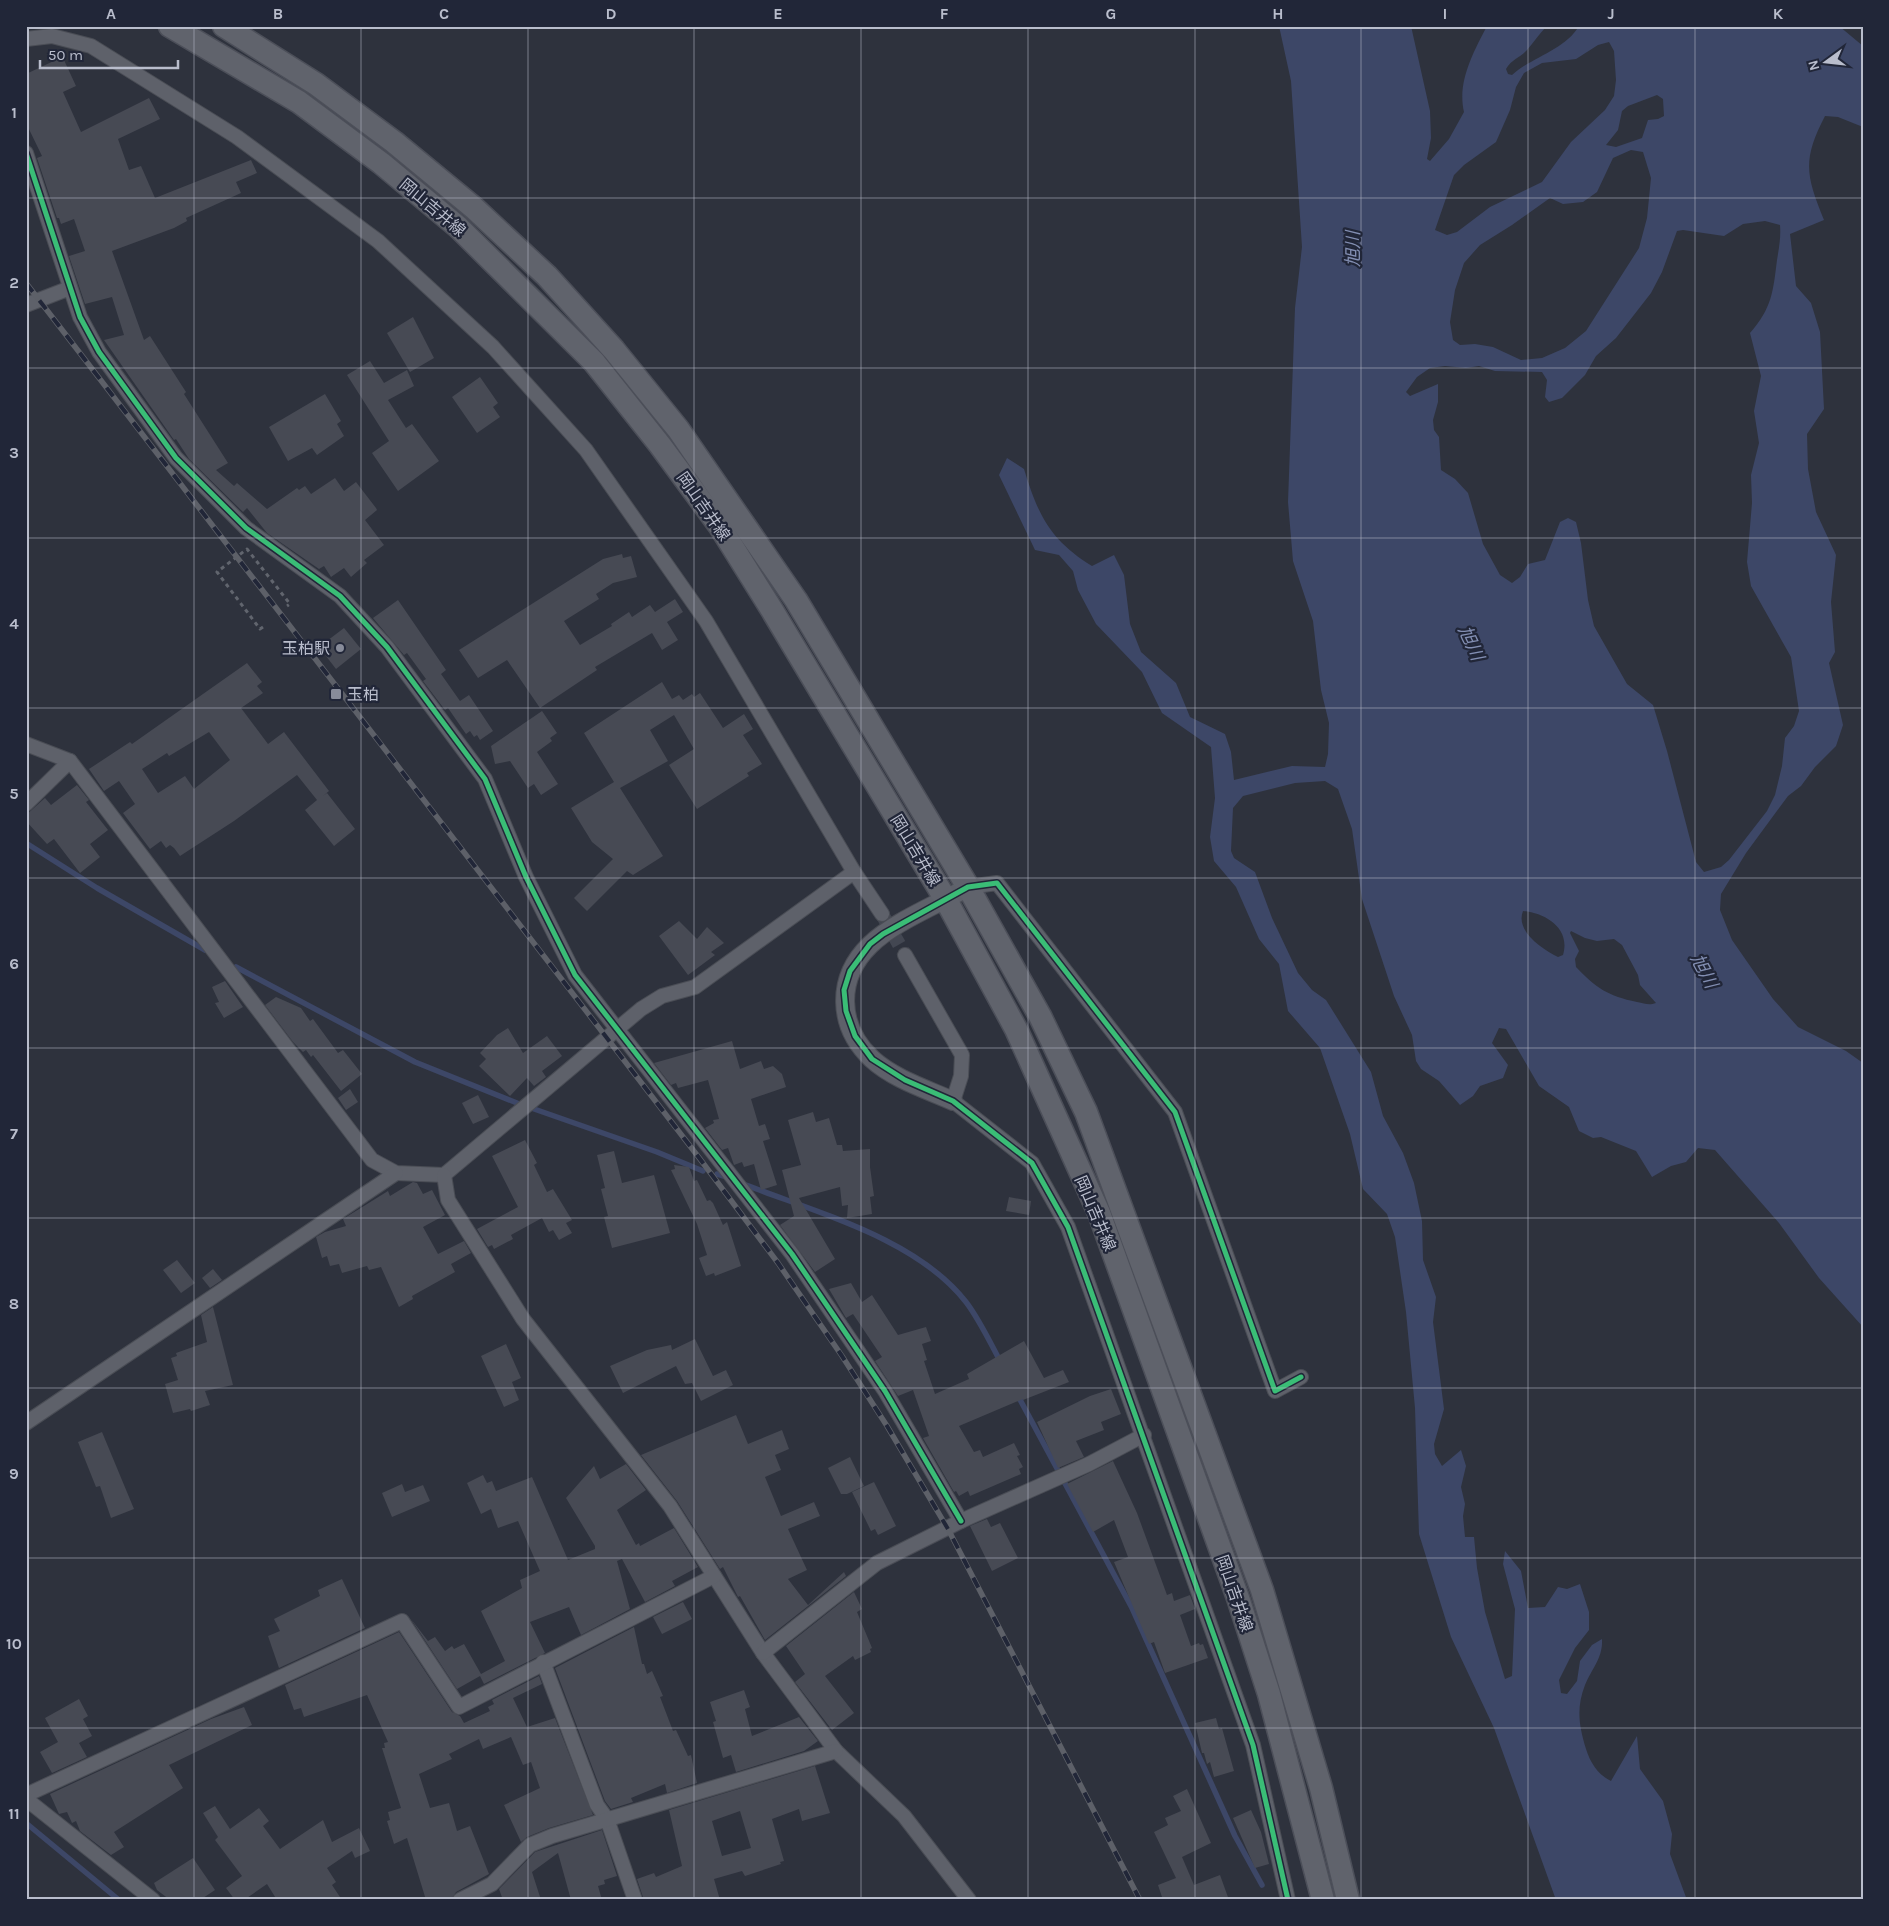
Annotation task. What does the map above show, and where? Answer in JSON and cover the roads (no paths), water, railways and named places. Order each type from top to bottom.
[{"type":"main road","name":"岡山吉井線","points":[[170,26],[300,102],[380,163],[458,227],[594,362],[660,444],[719,525],[772,610],[946,900],[1016,1029],[1099,1213],[1241,1607],[1269,1694],[1323,1900]]},
{"type":"main road","name":"岡山吉井線","points":[[224,26],[316,84],[394,142],[474,208],[546,276],[614,350],[678,429],[796,600],[968,887],[1040,1016],[1090,1121],[1262,1590],[1321,1788],[1348,1900]]},
{"type":"street","points":[[26,40],[52,36],[92,46],[237,136],[378,241],[493,347],[586,450],[706,621],[854,872],[882,914]]},
{"type":"street","points":[[26,153],[80,317],[99,352],[176,458],[246,528],[340,596],[387,647],[485,779],[526,877],[575,975],[792,1254],[885,1391],[961,1521]]},
{"type":"street","points":[[26,305],[70,288]]},
{"type":"street","points":[[26,744],[70,761],[372,1160],[396,1174],[444,1176],[641,1009],[662,996],[695,986],[854,872]]},
{"type":"street","points":[[26,804],[70,761]]},
{"type":"street","points":[[1288,1900],[1253,1745],[1144,1435],[1068,1227],[1032,1163],[953,1101],[906,1080],[872,1058],[855,1036],[846,1011],[844,990],[850,971],[870,944],[883,934],[968,887],[997,883],[1175,1112],[1274,1391],[1301,1377]]},
{"type":"street","points":[[905,955],[962,1055],[961,1076],[953,1101]]},
{"type":"street","points":[[26,1423],[396,1174]]},
{"type":"street","points":[[444,1176],[448,1200],[523,1319],[670,1506],[763,1653],[836,1751],[904,1816],[969,1900]]},
{"type":"street","points":[[763,1653],[876,1563],[961,1521],[1061,1477],[1144,1435]]},
{"type":"street","points":[[26,1795],[402,1621],[459,1707],[543,1662],[714,1576]]},
{"type":"street","points":[[543,1662],[597,1805],[607,1818],[635,1900]]},
{"type":"street","points":[[460,1900],[492,1884],[530,1845],[607,1818],[836,1751]]},
{"type":"street","points":[[26,1799],[153,1900]]},
{"type":"water","name":"旭川","points":[[1279,26],[1411,26],[1430,111],[1431,138],[1427,159],[1430,161],[1449,139],[1464,112],[1462,101],[1465,79],[1472,57],[1487,26],[1547,26],[1527,50],[1508,66],[1506,69],[1508,74],[1512,75],[1557,47],[1573,34],[1579,26],[1839,26],[1863,46],[1863,127],[1838,117],[1825,116],[1813,145],[1809,168],[1813,191],[1824,220],[1790,234],[1796,286],[1811,303],[1820,332],[1824,409],[1807,434],[1808,469],[1816,512],[1836,555],[1831,602],[1835,652],[1829,663],[1843,725],[1836,746],[1815,767],[1801,786],[1788,796],[1746,853],[1721,894],[1720,910],[1732,940],[1773,999],[1798,1027],[1846,1051],[1863,1063],[1863,1327],[1819,1278],[1779,1223],[1715,1150],[1698,1148],[1686,1162],[1671,1166],[1652,1177],[1636,1151],[1601,1137],[1593,1138],[1579,1131],[1569,1107],[1539,1086],[1506,1029],[1499,1028],[1492,1043],[1508,1065],[1503,1078],[1480,1086],[1473,1096],[1460,1105],[1439,1081],[1421,1069],[1416,1061],[1412,1035],[1394,996],[1362,899],[1352,829],[1338,789],[1325,781],[1295,783],[1243,796],[1233,808],[1231,851],[1234,858],[1255,872],[1272,918],[1298,973],[1312,990],[1326,1000],[1371,1072],[1383,1116],[1403,1153],[1414,1183],[1422,1221],[1423,1260],[1436,1297],[1433,1322],[1444,1409],[1434,1444],[1435,1454],[1442,1466],[1461,1450],[1466,1466],[1461,1487],[1465,1504],[1463,1516],[1465,1537],[1474,1537],[1477,1568],[1485,1612],[1505,1679],[1512,1676],[1515,1609],[1503,1564],[1505,1551],[1521,1571],[1528,1608],[1545,1607],[1558,1587],[1567,1589],[1580,1584],[1589,1612],[1589,1630],[1575,1648],[1559,1680],[1561,1693],[1567,1694],[1577,1681],[1580,1661],[1592,1645],[1602,1639],[1601,1652],[1585,1685],[1580,1701],[1580,1725],[1586,1749],[1595,1768],[1611,1781],[1637,1736],[1640,1769],[1663,1801],[1672,1834],[1670,1854],[1687,1900],[1556,1900],[1494,1728],[1451,1637],[1419,1534],[1415,1408],[1406,1312],[1395,1237],[1387,1214],[1363,1189],[1350,1134],[1320,1048],[1288,1011],[1279,964],[1259,939],[1236,887],[1214,861],[1210,837],[1215,798],[1211,747],[1162,713],[1142,672],[1096,624],[1078,590],[1073,571],[1059,555],[1035,550],[999,475],[1007,458],[1024,469],[1035,500],[1048,525],[1066,546],[1092,566],[1114,555],[1124,575],[1130,624],[1141,652],[1176,683],[1190,717],[1225,734],[1231,752],[1234,780],[1292,766],[1325,767],[1328,754],[1329,723],[1321,690],[1313,621],[1293,561],[1288,502],[1295,308],[1302,247],[1291,81]],"holes":[[[1609,42],[1614,51],[1616,80],[1614,96],[1605,110],[1571,142],[1542,182],[1490,207],[1457,232],[1447,235],[1435,230],[1454,175],[1464,165],[1496,142],[1510,110],[1516,87],[1524,73],[1542,63],[1576,59],[1598,45]],[[1657,95],[1663,99],[1664,116],[1648,120],[1642,138],[1616,147],[1606,145],[1618,130],[1622,111],[1628,106]],[[1631,150],[1643,152],[1651,178],[1647,218],[1639,248],[1586,331],[1565,348],[1542,358],[1521,360],[1493,347],[1475,344],[1460,345],[1453,340],[1450,322],[1455,290],[1464,263],[1480,245],[1550,198],[1563,204],[1583,202],[1597,192],[1613,158]],[[1765,221],[1780,225],[1779,247],[1770,299],[1763,316],[1750,333],[1761,376],[1754,411],[1759,443],[1751,475],[1752,503],[1747,562],[1751,586],[1791,657],[1799,711],[1794,726],[1785,738],[1782,766],[1775,795],[1767,811],[1729,860],[1721,867],[1704,872],[1696,862],[1653,705],[1627,684],[1594,626],[1576,522],[1568,518],[1560,522],[1545,560],[1528,564],[1520,577],[1512,583],[1500,575],[1483,544],[1468,493],[1455,479],[1441,470],[1439,437],[1434,430],[1433,420],[1438,402],[1438,384],[1410,396],[1406,392],[1417,377],[1430,368],[1479,366],[1495,371],[1542,372],[1547,380],[1545,397],[1549,402],[1562,398],[1585,375],[1596,356],[1616,338],[1651,293],[1662,272],[1677,231],[1683,230],[1724,236],[1743,224]],[[1523,911],[1540,915],[1554,924],[1560,930],[1563,937],[1563,955],[1558,957],[1538,944],[1526,932],[1523,926]],[[1571,931],[1585,938],[1597,941],[1614,939],[1622,945],[1638,975],[1640,985],[1656,1003],[1649,1004],[1627,1000],[1610,994],[1596,986],[1576,967],[1575,959],[1579,951],[1570,933]]]},
{"type":"waterway","points":[[26,843],[97,888],[205,950]]},
{"type":"waterway","points":[[236,967],[415,1062],[517,1103],[657,1152],[703,1171]]},
{"type":"waterway","points":[[717,1174],[727,1177]]},
{"type":"waterway","points":[[746,1185],[865,1230],[921,1261],[945,1280],[966,1302],[980,1323],[1000,1361]]},
{"type":"waterway","points":[[1017,1394],[1132,1608],[1235,1836],[1262,1885]]},
{"type":"waterway","points":[[26,1823],[119,1900]]},
{"type":"tunnel","points":[[882,914],[905,955]]},
{"type":"railway","points":[[26,283],[778,1263],[842,1356],[887,1426],[948,1529],[1140,1900]]},
{"type":"place","name":"玉柏駅","points":[[340,648]]},
{"type":"place","name":"玉柏","points":[[336,694]]}]
